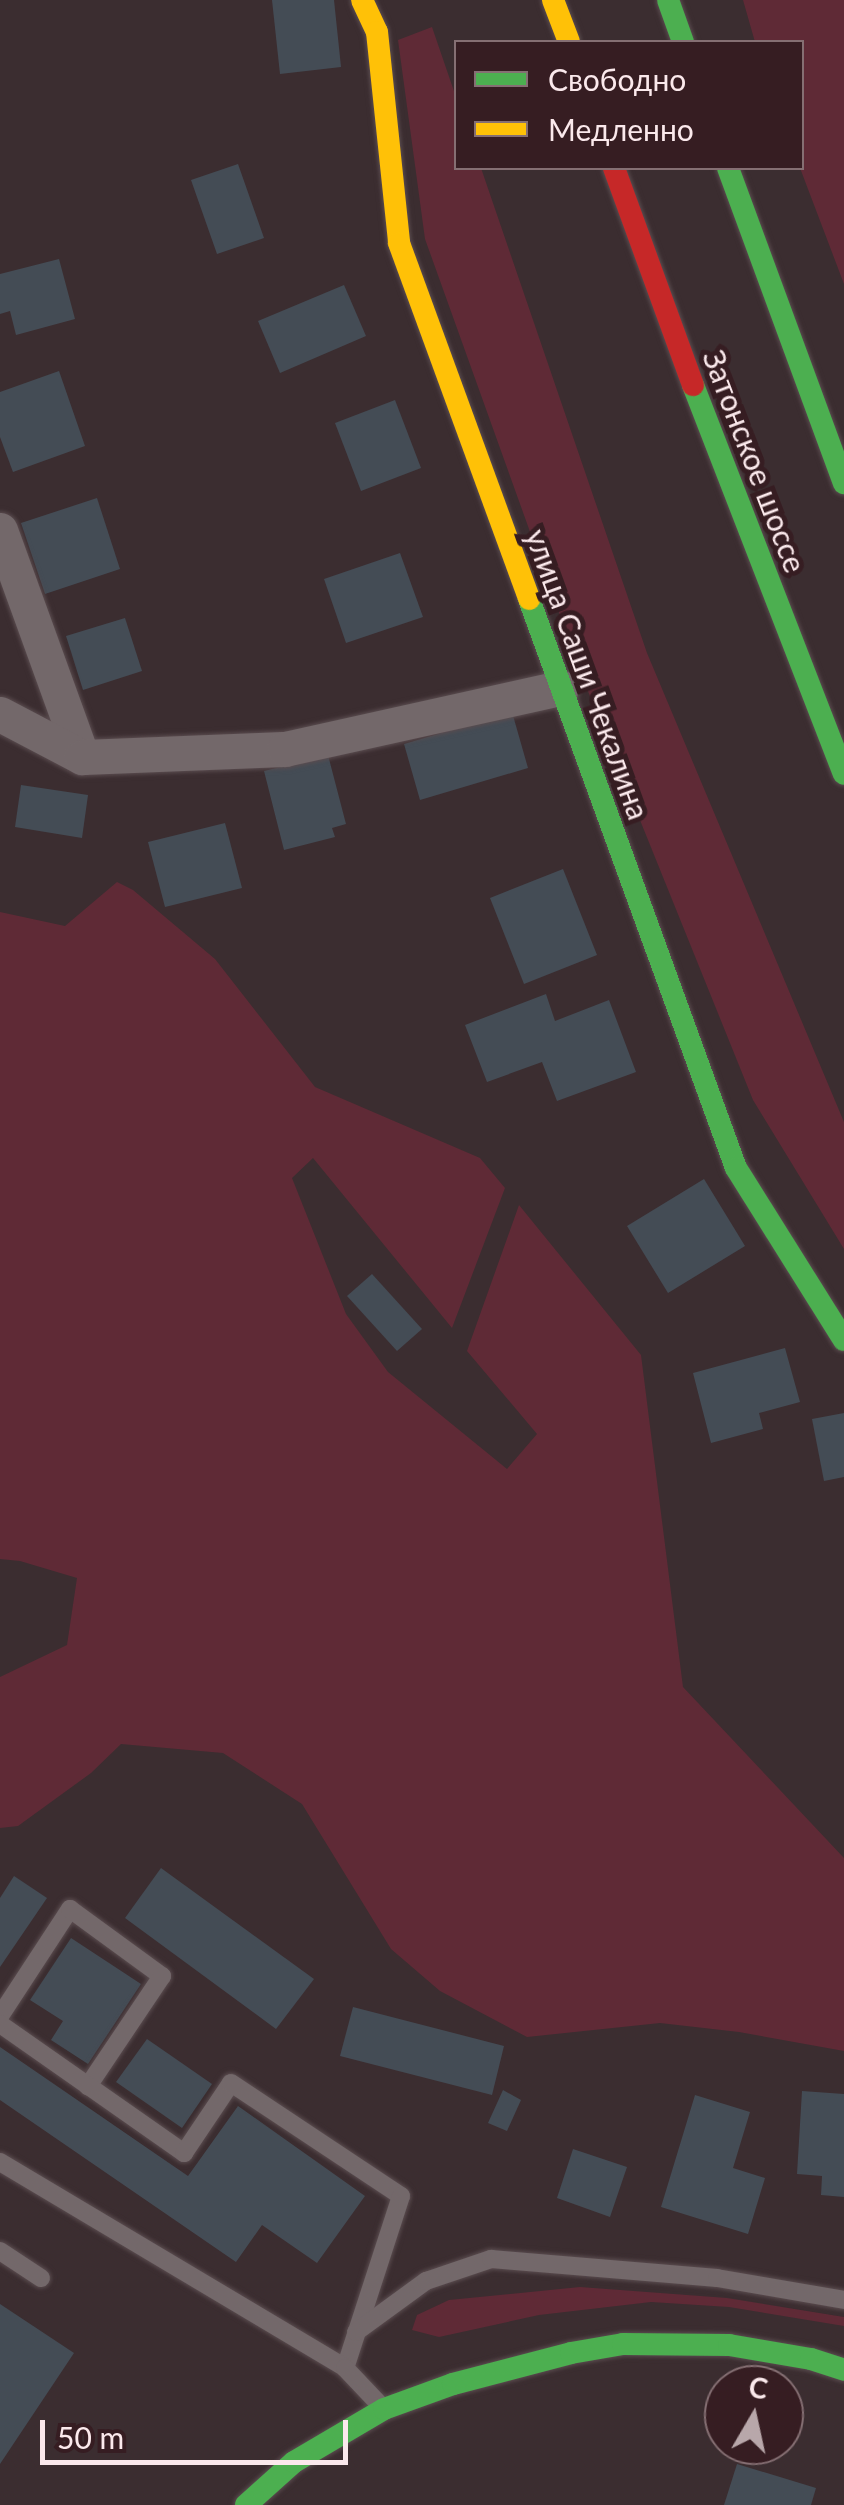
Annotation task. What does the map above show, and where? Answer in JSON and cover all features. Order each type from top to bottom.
[{"type":"main road","name":"улица Саши Чекалина","points":[[362,0],[377,32],[399,243],[736,1168],[844,1340]]},
{"type":"main road","points":[[554,0],[568,40]]},
{"type":"main road","points":[[668,0],[682,40]]},
{"type":"main road","name":"Затонское шоссе","points":[[615,170],[708,427],[844,774]]},
{"type":"main road","points":[[729,170],[844,484]]},
{"type":"main road","points":[[246,2505],[294,2462],[384,2409],[485,2375],[623,2344],[729,2345],[844,2367]]},
{"type":"street","points":[[0,530],[82,757]]},
{"type":"street","points":[[0,714],[82,757],[285,749],[561,688]]},
{"type":"lane","points":[[0,2016],[70,1909],[162,1976],[88,2086]]},
{"type":"lane","points":[[0,2024],[184,2153],[232,2083],[401,2196],[345,2368]]},
{"type":"lane","points":[[0,2162],[345,2368],[384,2409]]},
{"type":"lane","points":[[0,2252],[41,2278]]},
{"type":"lane","points":[[356,2332],[426,2282],[492,2259],[716,2278],[844,2300]]},
{"type":"shaded area","points":[[743,0],[844,0],[844,284],[801,170],[804,170],[804,40],[754,40]]},
{"type":"shaded area","points":[[432,27],[454,91],[454,170],[482,170],[647,653],[844,1122],[844,1249],[753,1100],[581,674],[425,239],[398,40]]},
{"type":"shaded area","points":[[117,882],[133,890],[215,959],[315,1087],[480,1158],[505,1188],[452,1328],[313,1158],[292,1178],[346,1314],[388,1372],[507,1469],[537,1434],[467,1351],[519,1205],[641,1355],[683,1687],[844,1858],[844,2051],[660,2023],[527,2037],[440,1991],[391,1949],[302,1804],[223,1753],[121,1744],[91,1773],[18,1826],[0,1828],[0,1677],[67,1645],[77,1578],[0,1559],[0,912],[65,926]]},
{"type":"shaded area","points":[[580,2287],[727,2298],[844,2317],[844,2326],[729,2307],[651,2302],[539,2315],[439,2337],[412,2330],[417,2315],[449,2300]]},
{"type":"building","points":[[272,0],[334,0],[341,67],[280,74]]},
{"type":"building","points":[[238,164],[264,238],[217,254],[191,180]]},
{"type":"building","points":[[59,259],[75,319],[16,335],[10,311],[0,314],[0,274]]},
{"type":"building","points":[[344,285],[366,336],[280,373],[258,321]]},
{"type":"building","points":[[59,371],[85,446],[13,472],[0,437],[0,392]]},
{"type":"building","points":[[395,400],[421,468],[361,491],[335,423]]},
{"type":"building","points":[[97,498],[120,569],[45,594],[21,523]]},
{"type":"building","points":[[400,553],[423,617],[346,643],[324,579]]},
{"type":"building","points":[[125,618],[142,671],[83,690],[66,636]]},
{"type":"building","points":[[512,712],[528,768],[420,800],[404,744]]},
{"type":"building","points":[[328,755],[346,824],[332,828],[335,837],[284,850],[264,771]]},
{"type":"building","points":[[21,785],[88,795],[82,838],[15,827]]},
{"type":"building","points":[[225,823],[242,888],[165,907],[148,842]]},
{"type":"building","points":[[563,869],[597,955],[524,984],[490,898]]},
{"type":"building","points":[[546,994],[555,1021],[609,1000],[636,1072],[557,1101],[542,1062],[487,1082],[465,1025]]},
{"type":"building","points":[[704,1179],[745,1246],[668,1293],[627,1226]]},
{"type":"building","points":[[372,1274],[422,1329],[397,1351],[347,1296]]},
{"type":"building","points":[[785,1348],[800,1402],[759,1413],[763,1429],[711,1443],[693,1373]]},
{"type":"building","points":[[844,1413],[844,1477],[824,1481],[812,1419]]},
{"type":"building","points":[[161,1868],[314,1979],[276,2029],[125,1918]]},
{"type":"building","points":[[14,1876],[47,1898],[0,1967],[0,1898]]},
{"type":"building","points":[[71,1938],[141,1984],[88,2064],[51,2040],[63,2021],[30,2000]]},
{"type":"building","points":[[353,2007],[504,2046],[492,2095],[340,2056]]},
{"type":"building","points":[[147,2039],[212,2084],[182,2128],[116,2082]]},
{"type":"building","points":[[0,2047],[188,2176],[238,2106],[365,2196],[317,2263],[262,2225],[236,2262],[0,2100]]},
{"type":"building","points":[[503,2090],[521,2100],[507,2131],[488,2123]]},
{"type":"building","points":[[802,2091],[844,2094],[844,2197],[821,2195],[822,2176],[797,2174]]},
{"type":"building","points":[[695,2095],[750,2112],[733,2168],[765,2178],[748,2234],[661,2207]]},
{"type":"building","points":[[573,2149],[627,2167],[610,2217],[557,2198]]},
{"type":"building","points":[[0,2304],[74,2353],[0,2464]]},
{"type":"building","points":[[737,2465],[816,2488],[811,2505],[724,2505]]},
{"type":"traffic: fast","points":[[668,0],[682,40]]},
{"type":"traffic: fast","points":[[729,170],[844,483]]},
{"type":"traffic: fast","points":[[693,385],[844,774]]},
{"type":"traffic: fast","points":[[529,599],[736,1168],[844,1340]]},
{"type":"traffic: fast","points":[[246,2505],[294,2462],[384,2409],[453,2384],[571,2353],[623,2344],[729,2345],[811,2359],[844,2370]]},
{"type":"traffic: slow","points":[[362,0],[377,32],[399,243],[529,599]]},
{"type":"traffic: slow","points":[[553,0],[568,40]]},
{"type":"traffic: jam","points":[[615,170],[693,385]]}]
